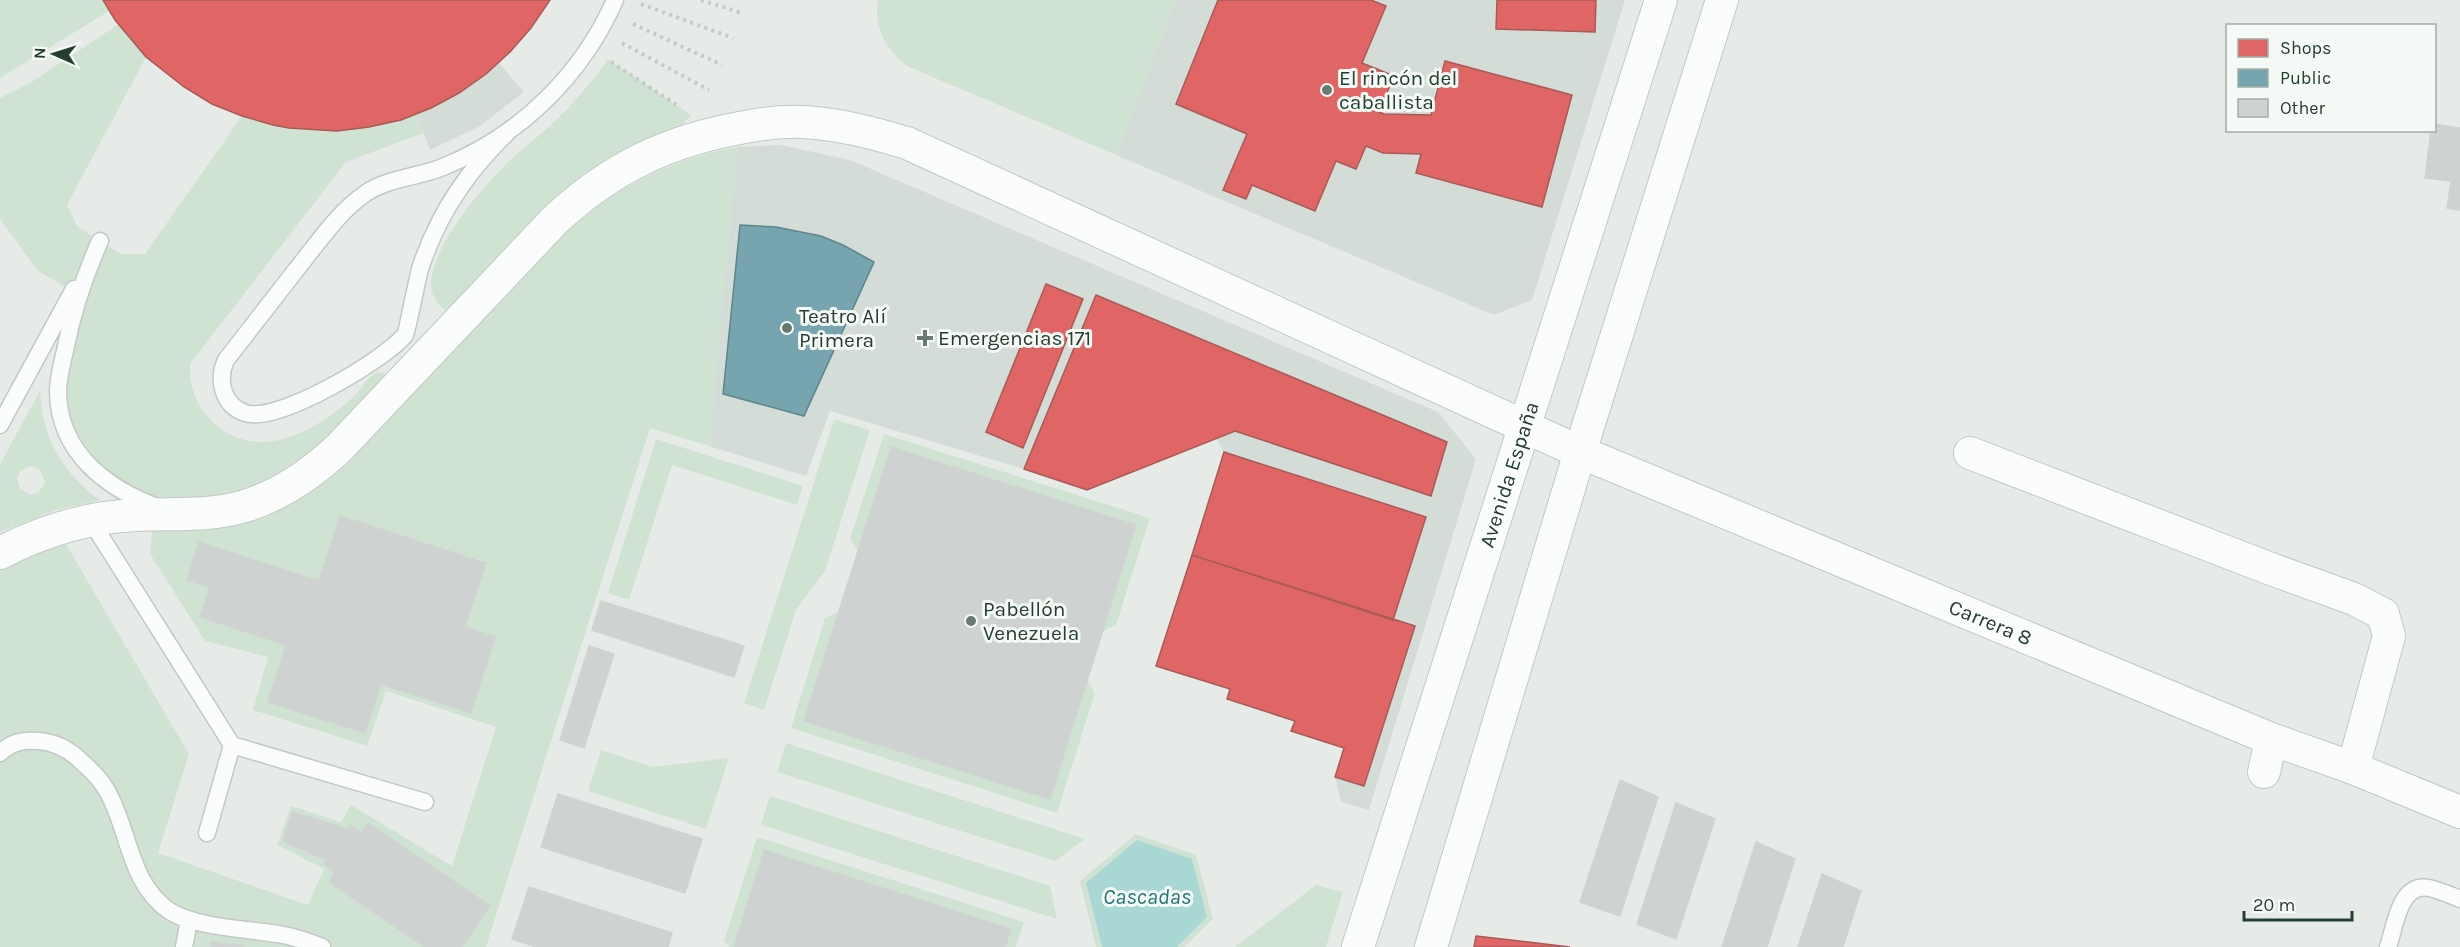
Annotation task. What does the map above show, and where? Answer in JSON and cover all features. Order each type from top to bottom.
[{"type":"street","name":"Avenida España","points":[[1358,947],[1661,0]]},
{"type":"street","points":[[1431,947],[1580,452],[1722,0]]},
{"type":"street","name":"Carrera 8","points":[[0,553],[44,533],[91,521],[133,515],[188,515],[243,506],[275,494],[304,478],[338,449],[417,344],[568,208],[623,169],[669,147],[699,136],[765,123],[802,122],[860,129],[907,142],[1394,367],[1525,424],[1580,452],[2271,739],[2353,768],[2460,812]]},
{"type":"street","points":[[1970,453],[2354,599],[2383,614],[2389,636],[2353,768]]},
{"type":"street","points":[[2264,772],[2271,739]]},
{"type":"lane","points":[[507,133],[455,162],[379,185],[351,206],[327,230],[227,358],[222,370],[222,387],[227,399],[241,411],[251,414],[267,413],[302,400],[349,376],[372,361],[417,344],[415,285],[438,224],[468,175],[507,133],[538,108],[578,63],[600,30],[615,0]]},
{"type":"lane","points":[[0,425],[100,241],[87,271],[69,333],[59,384],[62,418],[75,449],[101,478],[148,503],[188,515]]},
{"type":"lane","points":[[91,521],[232,745],[425,802]]},
{"type":"lane","points":[[0,753],[6,747],[24,740],[44,741],[62,747],[78,758],[105,789],[121,824],[133,864],[154,897],[171,911],[189,920],[285,935],[322,947]]},
{"type":"lane","points":[[207,833],[232,745]]},
{"type":"lane","points":[[2388,947],[2404,898],[2414,889],[2427,887],[2460,899]]},
{"type":"lane","points":[[184,947],[189,920]]},
{"type":"path","points":[[701,0],[742,13]]},
{"type":"path","points":[[638,3],[733,38]]},
{"type":"path","points":[[629,22],[722,65]]},
{"type":"path","points":[[619,41],[709,90]]},
{"type":"path","points":[[608,59],[681,108]]},
{"type":"shaded area","points":[[1175,0],[1625,0],[1532,300],[1494,315],[1116,155]]},
{"type":"shaded area","points":[[499,63],[524,92],[480,126],[430,150],[416,114],[459,93]]},
{"type":"shaded area","points":[[781,145],[850,160],[1438,412],[1476,459],[1369,810],[1341,802],[1335,777],[1365,786],[1415,626],[1393,620],[1224,452],[1216,438],[1235,431],[1431,496],[1446,442],[1097,295],[1024,469],[830,411],[806,476],[709,446],[737,147]]},
{"type":"green space","points":[[0,0],[550,0],[523,36],[492,68],[457,94],[416,114],[423,133],[346,162],[190,364],[191,383],[197,401],[207,416],[220,428],[252,441],[270,442],[306,430],[345,404],[374,374],[382,372],[390,376],[338,449],[210,513],[116,487],[62,419],[73,291],[38,271],[0,219],[0,98],[30,83],[119,24],[109,11],[0,78]],"holes":[[[146,57],[203,98],[242,116],[145,254],[121,254],[77,226],[67,205]]]},
{"type":"green space","points":[[878,0],[1175,0],[1116,155],[909,67],[894,54],[883,38],[878,20]]},
{"type":"green space","points":[[608,59],[691,115],[674,134],[449,312],[435,299],[431,281],[437,260],[448,237],[463,214],[494,176],[569,107]]},
{"type":"green space","points":[[737,147],[709,446],[650,428],[486,947],[462,947],[490,906],[368,823],[361,833],[350,825],[348,829],[293,812],[283,841],[326,860],[324,864],[335,872],[329,882],[425,947],[242,947],[212,942],[211,947],[0,947],[0,571],[32,555],[66,544],[189,754],[158,853],[308,905],[324,869],[277,845],[291,806],[341,822],[351,805],[452,866],[496,727],[386,691],[367,746],[253,710],[268,657],[205,641],[150,554],[152,530],[206,529],[253,520],[275,512],[318,487],[341,469],[567,231],[606,200],[646,177],[667,167],[712,152]],"holes":[[[340,516],[486,562],[465,627],[495,637],[471,713],[381,684],[365,733],[269,702],[286,645],[200,617],[210,587],[199,542],[319,581]]]},
{"type":"green space","points":[[40,391],[45,424],[57,453],[75,478],[100,500],[56,510],[0,532],[0,464]],"holes":[[[32,466],[40,470],[45,482],[38,493],[30,495],[20,489],[17,478],[21,470]]]},
{"type":"green space","points":[[834,419],[870,430],[825,571],[796,610],[764,710],[744,703]]},
{"type":"green space","points":[[884,434],[1150,518],[1116,625],[1103,631],[1136,525],[891,447],[858,551],[850,539]]},
{"type":"green space","points":[[656,439],[803,486],[797,505],[672,465],[629,600],[608,593]]},
{"type":"green space","points":[[839,612],[805,721],[1087,680],[1095,693],[1057,813],[791,728],[825,618]]},
{"type":"green space","points":[[786,743],[1085,839],[1055,861],[777,772]]},
{"type":"green space","points":[[601,750],[652,767],[729,758],[706,829],[588,791]]},
{"type":"green space","points":[[770,796],[1050,886],[1057,919],[761,825]]},
{"type":"green space","points":[[1136,834],[1196,855],[1213,919],[1184,947],[1177,947],[1207,917],[1086,883],[1102,947],[1096,947],[1080,881]]},
{"type":"green space","points":[[757,837],[1024,922],[1016,947],[1005,947],[1011,930],[764,851],[734,947],[730,947],[724,941]]},
{"type":"green space","points":[[1316,885],[1343,892],[1326,947],[1235,947]]},
{"type":"water","name":"Cascadas","points":[[1137,840],[1192,859],[1207,917],[1177,947],[1102,947],[1086,883]]},
{"type":"building: Shops","points":[[103,0],[550,0],[531,28],[510,52],[486,74],[459,93],[401,120],[337,131],[273,125],[212,104],[184,87],[146,57],[115,20]]},
{"type":"building: Shops","points":[[1218,0],[1371,0],[1386,6],[1362,63],[1394,76],[1379,112],[1384,114],[1431,115],[1445,61],[1572,95],[1542,207],[1416,173],[1421,154],[1383,153],[1366,146],[1356,169],[1336,161],[1315,211],[1252,185],[1246,199],[1223,190],[1247,134],[1176,104]]},
{"type":"building: Shops","points":[[1497,0],[1596,0],[1595,32],[1496,29]]},
{"type":"building: Shops","points":[[1046,284],[1083,299],[1023,448],[986,432]]},
{"type":"building: Shops","points":[[1096,295],[1447,442],[1431,496],[1235,431],[1087,490],[1024,469]]},
{"type":"building: Shops","points":[[1224,452],[1426,517],[1393,620],[1192,555]]},
{"type":"building: Shops","points":[[1192,555],[1415,626],[1364,786],[1335,777],[1344,748],[1291,731],[1295,721],[1227,699],[1230,689],[1156,666]]},
{"type":"building: Shops","points":[[1476,936],[1570,947],[1474,947]]},
{"type":"building: Public","name":"Teatro Alí Primera","points":[[740,225],[776,227],[821,236],[874,262],[804,416],[723,394]]},
{"type":"building: Other","points":[[2436,124],[2460,128],[2460,210],[2447,208],[2451,181],[2425,178],[2431,132],[2436,132]]},
{"type":"building: Other","name":"Pabellón Venezuela","points":[[891,447],[1136,525],[1050,799],[804,721]]},
{"type":"building: Other","points":[[340,516],[486,563],[465,627],[495,637],[471,713],[381,684],[365,733],[268,702],[286,645],[200,617],[210,587],[187,580],[199,542],[319,581]]},
{"type":"building: Other","points":[[601,601],[744,646],[734,677],[592,630]]},
{"type":"building: Other","points":[[589,646],[614,654],[584,748],[560,740]]},
{"type":"building: Other","points":[[1620,780],[1658,797],[1620,916],[1580,902]]},
{"type":"building: Other","points":[[558,794],[702,839],[685,893],[541,847]]},
{"type":"building: Other","points":[[1676,803],[1715,819],[1676,939],[1637,924]]},
{"type":"building: Other","points":[[292,812],[348,829],[350,825],[361,833],[368,823],[490,906],[462,947],[425,947],[329,882],[335,872],[324,864],[326,860],[283,841]]},
{"type":"building: Other","points":[[1756,842],[1795,859],[1767,947],[1722,947]]},
{"type":"building: Other","points":[[764,850],[1011,929],[1005,947],[734,947]]},
{"type":"building: Other","points":[[1822,874],[1861,891],[1843,947],[1798,947]]},
{"type":"building: Other","points":[[529,887],[672,933],[668,947],[536,947],[512,939]]},
{"type":"building: Other","points":[[211,942],[243,946],[211,947]]},
{"type":"place","name":"El rincón del caballista","points":[[1327,90]]},
{"type":"place","name":"Teatro Alí Primera","points":[[787,328]]},
{"type":"place","name":"Emergencias 171","points":[[925,338]]},
{"type":"place","name":"Pabellón Venezuela","points":[[971,621]]}]
